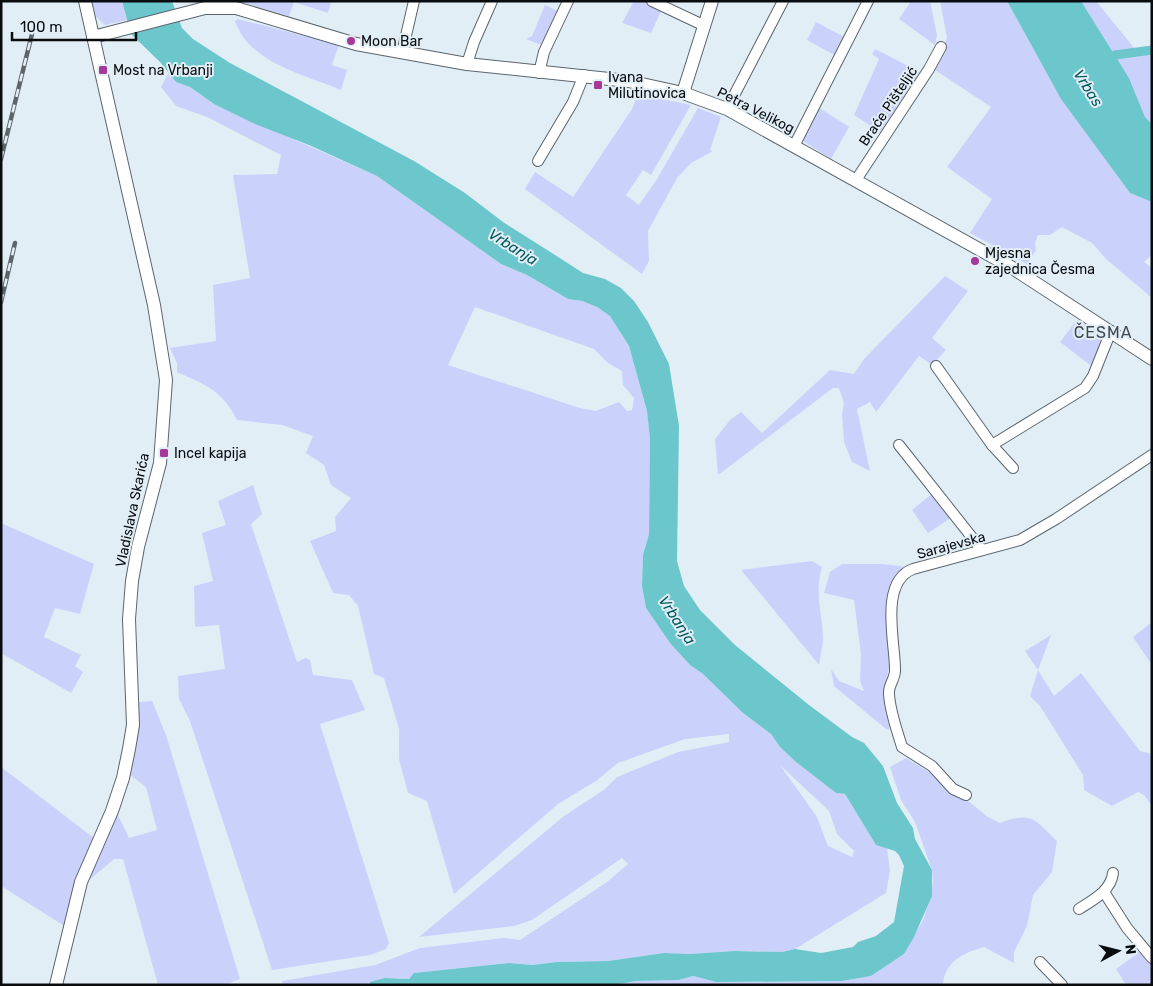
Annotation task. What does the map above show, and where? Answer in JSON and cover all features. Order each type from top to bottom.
[{"type":"street","name":"Vladislava Skarića","points":[[56,985],[80,882],[112,811],[130,749],[133,725],[129,651],[132,590],[138,547],[160,463],[166,380],[154,305],[86,1]]},
{"type":"street","points":[[402,52],[414,1]]},
{"type":"street","points":[[467,64],[474,42],[492,1]]},
{"type":"street","points":[[539,73],[544,52],[568,1]]},
{"type":"street","points":[[652,1],[704,26]]},
{"type":"street","points":[[684,93],[712,1]]},
{"type":"street","points":[[727,109],[783,1]]},
{"type":"street","points":[[794,146],[868,1]]},
{"type":"street","name":"Petra Velikog","points":[[93,37],[106,32],[212,7],[236,8],[322,35],[402,52],[467,64],[628,81],[684,93],[727,109],[1011,266],[1152,359]]},
{"type":"street","name":"Braće Pišteljić","points":[[856,180],[929,69],[941,47]]},
{"type":"street","points":[[538,161],[573,102],[584,75]]},
{"type":"street","points":[[992,445],[1085,388],[1094,376],[1111,331]]},
{"type":"street","points":[[936,366],[992,445],[1013,468]]},
{"type":"street","points":[[899,445],[982,550]]},
{"type":"street","name":"Sarajevska","points":[[966,795],[953,788],[932,766],[902,747],[888,691],[896,670],[890,614],[899,582],[908,571],[1027,536],[1152,455]]},
{"type":"street","points":[[1079,910],[1104,892],[1111,882],[1114,873]]},
{"type":"street","points":[[1104,892],[1127,928],[1152,958]]},
{"type":"street","points":[[1040,962],[1062,985]]},
{"type":"shaded area","points":[[92,1],[122,1],[127,20],[105,25],[95,16]]},
{"type":"shaded area","points":[[229,1],[326,1],[331,3],[328,13],[294,2],[289,16],[248,4]]},
{"type":"shaded area","points":[[634,1],[646,1],[662,9],[651,33],[622,23]]},
{"type":"shaded area","points":[[911,1],[930,1],[937,35],[935,45],[899,19]]},
{"type":"shaded area","points":[[940,1],[1007,1],[1059,95],[1130,193],[1152,202],[1152,255],[1144,262],[1152,268],[1152,298],[1106,259],[1092,243],[1062,227],[1050,235],[1038,235],[1035,243],[1036,250],[1027,264],[970,233],[992,199],[947,167],[991,107],[932,68],[947,38]]},
{"type":"shaded area","points":[[1081,1],[1096,1],[1139,54],[1152,45],[1152,124],[1145,117],[1129,78]]},
{"type":"shaded area","points":[[545,5],[560,12],[544,46],[526,39],[532,36]]},
{"type":"shaded area","points":[[238,19],[339,45],[332,65],[347,70],[341,90],[295,73],[265,57],[252,47],[242,35],[235,21]]},
{"type":"shaded area","points":[[816,22],[846,38],[836,56],[807,40]]},
{"type":"shaded area","points":[[875,49],[920,72],[880,132],[854,115],[879,59],[872,54]]},
{"type":"shaded area","points":[[169,72],[176,82],[190,87],[214,104],[377,176],[501,264],[527,275],[568,299],[582,301],[597,307],[610,316],[629,346],[647,411],[650,439],[649,534],[643,555],[642,586],[646,608],[670,643],[690,665],[703,674],[743,713],[771,734],[780,747],[796,762],[836,793],[845,794],[876,845],[887,848],[890,871],[886,893],[795,949],[782,952],[664,953],[608,961],[557,962],[532,965],[509,963],[415,973],[409,979],[394,978],[371,982],[370,985],[283,985],[282,981],[375,965],[420,948],[503,938],[520,940],[607,882],[628,864],[622,858],[532,920],[514,926],[419,937],[564,816],[605,789],[617,777],[678,752],[729,742],[729,734],[685,739],[618,763],[596,781],[558,804],[454,894],[427,801],[408,793],[399,759],[399,729],[384,678],[374,674],[358,606],[349,595],[333,593],[310,541],[336,531],[335,517],[351,498],[331,485],[324,465],[306,453],[313,436],[282,425],[237,420],[219,395],[205,385],[177,372],[177,363],[170,348],[216,341],[213,285],[250,278],[233,175],[277,174],[281,155],[207,117],[176,106],[161,87]],"holes":[[[475,307],[594,349],[608,363],[622,371],[623,385],[634,398],[632,410],[627,411],[619,402],[596,411],[580,408],[448,365]],[[780,765],[829,811],[837,834],[854,851],[852,857],[828,846],[817,817]]]},
{"type":"shaded area","points":[[638,94],[691,105],[651,175],[643,170],[626,195],[639,205],[657,179],[698,108],[721,117],[710,150],[713,151],[691,163],[677,178],[648,231],[649,261],[642,274],[525,189],[535,172],[573,197],[632,109]]},
{"type":"shaded area","points":[[818,107],[849,127],[831,159],[803,141],[802,138]]},
{"type":"shaded area","points":[[945,276],[968,291],[932,338],[946,350],[932,365],[919,356],[876,412],[870,402],[857,409],[870,471],[852,462],[844,442],[842,414],[844,403],[839,388],[833,388],[718,475],[715,439],[730,420],[741,412],[762,433],[830,370],[854,374],[864,359]]},
{"type":"shaded area","points":[[1077,320],[1094,330],[1102,338],[1101,349],[1094,368],[1060,342]]},
{"type":"shaded area","points":[[253,485],[262,514],[251,524],[297,662],[306,658],[310,660],[313,675],[352,680],[365,710],[320,724],[389,943],[386,949],[370,955],[272,970],[190,721],[179,699],[178,676],[225,669],[219,625],[195,627],[194,586],[213,581],[202,533],[226,525],[218,501]]},
{"type":"shaded area","points":[[933,493],[951,518],[928,533],[912,510]]},
{"type":"shaded area","points":[[1,523],[94,564],[80,614],[55,608],[44,637],[81,655],[75,666],[83,672],[71,693],[1,653]]},
{"type":"shaded area","points":[[812,561],[822,567],[819,595],[823,641],[819,665],[741,570]]},
{"type":"shaded area","points":[[842,564],[883,564],[906,567],[898,575],[887,614],[886,630],[890,664],[883,694],[890,730],[886,729],[834,686],[831,669],[839,681],[864,691],[860,681],[861,654],[854,600],[824,593],[830,572]]},
{"type":"shaded area","points":[[1152,622],[1152,665],[1133,637]]},
{"type":"shaded area","points":[[1051,635],[1038,670],[1025,651]]},
{"type":"shaded area","points":[[1038,670],[1054,696],[1081,673],[1140,751],[1152,754],[1152,806],[1144,795],[1138,792],[1112,806],[1084,790],[1083,775],[1040,706],[1030,696]]},
{"type":"shaded area","points":[[152,701],[166,735],[240,979],[224,985],[158,985],[123,859],[114,859],[87,882],[116,811],[129,838],[157,830],[146,787],[129,774],[139,702]]},
{"type":"shaded area","points":[[906,758],[929,772],[954,795],[967,800],[988,817],[1000,823],[1011,819],[1032,819],[1038,822],[1057,841],[1052,872],[1033,895],[1027,926],[1014,952],[1014,963],[984,947],[977,949],[963,955],[951,964],[944,977],[943,985],[613,985],[636,981],[679,980],[693,976],[716,982],[842,981],[871,976],[904,954],[923,920],[931,896],[933,881],[932,870],[915,822],[901,800],[890,767]]},
{"type":"shaded area","points":[[1,767],[94,838],[66,927],[1,886]]},
{"type":"shaded area","points":[[1142,950],[1152,962],[1152,985],[1126,985],[1116,969]]},
{"type":"water","name":"Vrbanja","points":[[122,1],[172,1],[182,28],[193,39],[230,63],[414,161],[465,193],[503,222],[583,273],[605,279],[621,288],[634,301],[648,322],[669,364],[679,426],[677,561],[684,586],[700,610],[735,645],[809,705],[852,737],[864,743],[883,766],[897,803],[913,828],[915,839],[932,870],[932,896],[914,937],[904,954],[871,976],[842,981],[716,982],[693,976],[679,980],[636,981],[613,985],[370,985],[370,982],[385,978],[409,979],[414,973],[509,963],[532,965],[557,962],[608,961],[664,953],[782,952],[795,949],[821,953],[853,947],[858,942],[876,936],[894,922],[904,866],[895,851],[876,845],[845,794],[836,793],[796,762],[780,747],[771,734],[743,713],[703,674],[690,665],[670,643],[646,608],[642,586],[643,555],[649,534],[650,439],[647,411],[629,346],[610,316],[597,307],[582,301],[568,299],[527,275],[501,264],[377,176],[309,145],[255,124],[214,104],[190,87],[176,82],[160,62],[131,34]]},
{"type":"water","name":"Vrbas","points":[[1007,1],[1081,1],[1129,78],[1145,117],[1152,124],[1152,202],[1130,193],[1061,99]]},
{"type":"waterway","points":[[1115,55],[1152,50]]},
{"type":"railway","points":[[1,159],[32,34]]},
{"type":"railway","points":[[1,302],[15,243]]},
{"type":"place","name":"Moon Bar","points":[[351,41]]},
{"type":"place","name":"Most na Vrbanji","points":[[103,70]]},
{"type":"place","name":"Ivana Milutinovica","points":[[598,85]]},
{"type":"place","name":"Mjesna zajednica Česma","points":[[975,261]]},
{"type":"place","name":"Incel kapija","points":[[164,453]]},
{"type":"district","name":"ČESMA","points":[[1103,332]]}]
